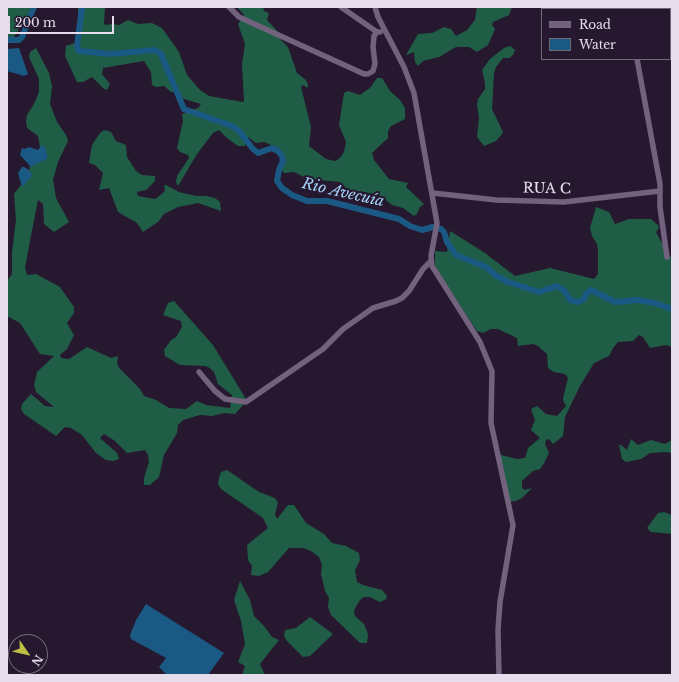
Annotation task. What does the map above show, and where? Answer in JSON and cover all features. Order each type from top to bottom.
[{"type":"street","points":[[229,7],[239,17],[364,74],[368,74],[373,71],[375,64],[373,47],[374,36],[377,32]]},
{"type":"street","points":[[341,7],[377,32],[384,31]]},
{"type":"street","points":[[376,7],[384,31],[412,83],[433,193],[437,223],[431,261],[435,272],[480,342],[492,371],[491,423],[513,525],[500,602],[498,630],[499,675]]},
{"type":"street","points":[[637,60],[660,191],[660,207],[667,257]]},
{"type":"street","name":"RUA C","points":[[433,193],[496,200],[564,202],[621,197],[660,191]]},
{"type":"street","points":[[198,372],[225,399],[246,402],[323,349],[343,329],[368,312],[402,298],[409,291],[423,269],[431,261]]},
{"type":"green space","points":[[7,7],[33,7],[12,40],[7,41]]},
{"type":"green space","points":[[78,7],[105,7],[104,24],[106,25],[119,25],[128,20],[138,24],[152,23],[162,28],[179,52],[187,75],[200,90],[209,96],[243,102],[242,64],[245,44],[238,24],[244,15],[237,7],[263,7],[264,11],[269,13],[267,20],[280,34],[281,40],[288,47],[297,73],[306,80],[308,85],[308,88],[303,85],[301,87],[311,127],[309,146],[326,159],[335,161],[340,158],[344,152],[346,142],[339,125],[344,93],[348,91],[360,95],[370,88],[377,78],[382,78],[390,91],[400,100],[405,108],[405,119],[391,126],[388,131],[388,138],[372,153],[374,160],[389,179],[408,183],[406,187],[424,204],[414,216],[403,208],[392,205],[382,197],[365,192],[352,191],[340,182],[308,179],[294,172],[284,173],[281,169],[284,156],[278,148],[264,142],[256,143],[248,137],[245,146],[238,146],[219,130],[213,133],[197,154],[178,186],[176,182],[177,176],[189,158],[188,155],[180,152],[177,148],[183,121],[182,114],[198,108],[201,104],[184,99],[177,92],[171,92],[164,86],[156,87],[152,85],[151,72],[144,61],[103,68],[102,74],[110,84],[107,90],[104,89],[92,77],[83,82],[77,82],[65,56],[66,46],[77,42],[80,38]]},
{"type":"green space","points":[[477,7],[512,7],[509,15],[493,22],[492,25],[495,29],[488,45],[477,52],[469,47],[456,47],[439,57],[423,61],[418,66],[415,62],[414,52],[406,55],[418,34],[432,33],[444,27],[451,29],[456,36],[467,30],[475,20]]},
{"type":"green space","points":[[510,46],[515,50],[513,55],[509,58],[503,58],[496,67],[494,73],[492,109],[503,132],[496,141],[484,146],[477,137],[479,118],[477,105],[478,99],[485,89],[482,70],[490,59],[504,48]]},
{"type":"green space","points":[[36,48],[49,73],[52,86],[50,104],[57,122],[66,135],[68,141],[58,162],[53,180],[56,198],[69,222],[54,232],[44,224],[43,204],[38,200],[25,267],[27,275],[36,274],[60,287],[74,307],[74,313],[67,323],[74,335],[67,349],[60,355],[61,358],[69,359],[87,347],[111,358],[118,356],[117,363],[119,368],[140,389],[144,396],[156,400],[169,408],[186,409],[197,401],[206,405],[230,408],[232,395],[218,384],[214,372],[210,368],[205,366],[180,365],[165,356],[164,350],[171,340],[176,337],[182,327],[181,321],[163,315],[168,303],[174,301],[213,345],[246,399],[245,403],[235,414],[224,413],[212,416],[200,415],[183,420],[178,425],[177,433],[164,455],[159,477],[150,485],[144,485],[144,478],[149,462],[148,455],[145,450],[127,453],[115,441],[104,434],[100,438],[117,453],[119,459],[113,461],[106,460],[96,453],[82,435],[71,428],[65,427],[56,436],[24,414],[21,409],[22,404],[31,394],[45,406],[54,407],[36,392],[34,385],[37,372],[54,356],[40,354],[20,323],[7,316],[7,281],[12,274],[12,252],[16,220],[14,194],[29,174],[30,163],[40,147],[38,136],[27,128],[26,121],[27,115],[39,92],[39,79],[29,57],[30,52]]},
{"type":"green space","points":[[104,130],[111,132],[116,141],[126,145],[127,157],[136,171],[142,175],[155,176],[155,181],[146,190],[137,192],[138,196],[155,199],[163,193],[165,190],[164,185],[166,185],[179,192],[215,198],[220,202],[221,211],[198,203],[178,207],[164,214],[158,222],[143,232],[137,223],[118,212],[109,188],[99,190],[103,173],[95,165],[89,163],[92,145],[100,133]]},
{"type":"green space","points":[[596,207],[609,212],[615,224],[629,219],[651,219],[658,225],[659,228],[656,232],[669,256],[672,257],[672,347],[666,345],[650,348],[643,337],[639,335],[633,341],[618,342],[609,356],[594,363],[580,386],[565,417],[563,436],[553,444],[549,439],[546,440],[545,444],[549,453],[544,463],[540,469],[533,471],[522,481],[522,487],[524,490],[532,488],[522,498],[509,502],[501,465],[501,455],[517,459],[525,458],[528,448],[540,438],[531,430],[535,420],[531,409],[537,406],[546,414],[557,416],[566,406],[563,400],[568,378],[565,374],[554,372],[548,368],[547,354],[538,346],[533,344],[518,346],[517,338],[498,329],[491,329],[483,333],[477,331],[440,276],[435,265],[435,251],[447,252],[450,231],[485,253],[515,276],[550,268],[594,279],[598,274],[598,251],[597,244],[592,236],[590,228]]},
{"type":"green space","points":[[631,439],[638,445],[651,440],[665,444],[672,440],[672,453],[650,453],[641,459],[626,462],[622,459],[619,445],[627,450]]},
{"type":"green space","points":[[227,470],[259,492],[275,498],[278,503],[275,514],[277,519],[288,505],[294,505],[306,523],[324,534],[332,543],[346,546],[359,553],[360,560],[355,570],[357,582],[382,590],[387,596],[386,599],[380,602],[370,597],[364,597],[360,600],[354,610],[355,616],[364,624],[368,634],[367,643],[360,643],[331,615],[328,607],[329,598],[325,591],[321,574],[322,565],[319,557],[311,551],[303,548],[289,548],[268,572],[259,576],[251,575],[252,566],[248,560],[247,545],[268,528],[263,518],[221,489],[218,484],[219,478],[221,472]]},
{"type":"green space","points":[[664,512],[672,515],[672,534],[651,532],[647,528],[658,513]]},
{"type":"green space","points":[[240,581],[250,600],[254,616],[272,637],[279,640],[260,664],[265,675],[242,675],[245,666],[238,662],[245,644],[241,621],[234,600]]},
{"type":"green space","points":[[310,617],[333,634],[310,656],[303,657],[287,641],[284,636],[285,630],[296,628]]},
{"type":"water","points":[[19,48],[28,74],[24,76],[7,71],[7,49]]},
{"type":"water","points":[[44,145],[48,158],[31,167],[20,155],[22,148],[24,149],[29,147],[38,150]]},
{"type":"water","points":[[22,167],[29,170],[32,176],[22,187],[18,173]]},
{"type":"water","points":[[146,604],[224,653],[208,675],[167,675],[159,667],[166,658],[131,639],[130,635],[136,620]]},
{"type":"waterway","name":"Rio Avecuía","points":[[7,40],[19,40],[22,37],[34,7]]},
{"type":"waterway","name":"Rio Avecuía","points":[[82,7],[77,47],[79,51],[110,54],[155,50],[161,54],[184,109],[232,126],[239,131],[258,153],[272,148],[278,151],[282,156],[283,161],[279,170],[277,181],[282,188],[292,195],[307,201],[327,201],[399,219],[410,226],[422,230],[433,227],[441,229],[444,232],[447,242],[456,255],[486,267],[495,275],[508,282],[539,292],[557,286],[564,290],[570,300],[578,302],[584,299],[586,294],[591,290],[615,302],[638,300],[655,303],[672,309]]}]
